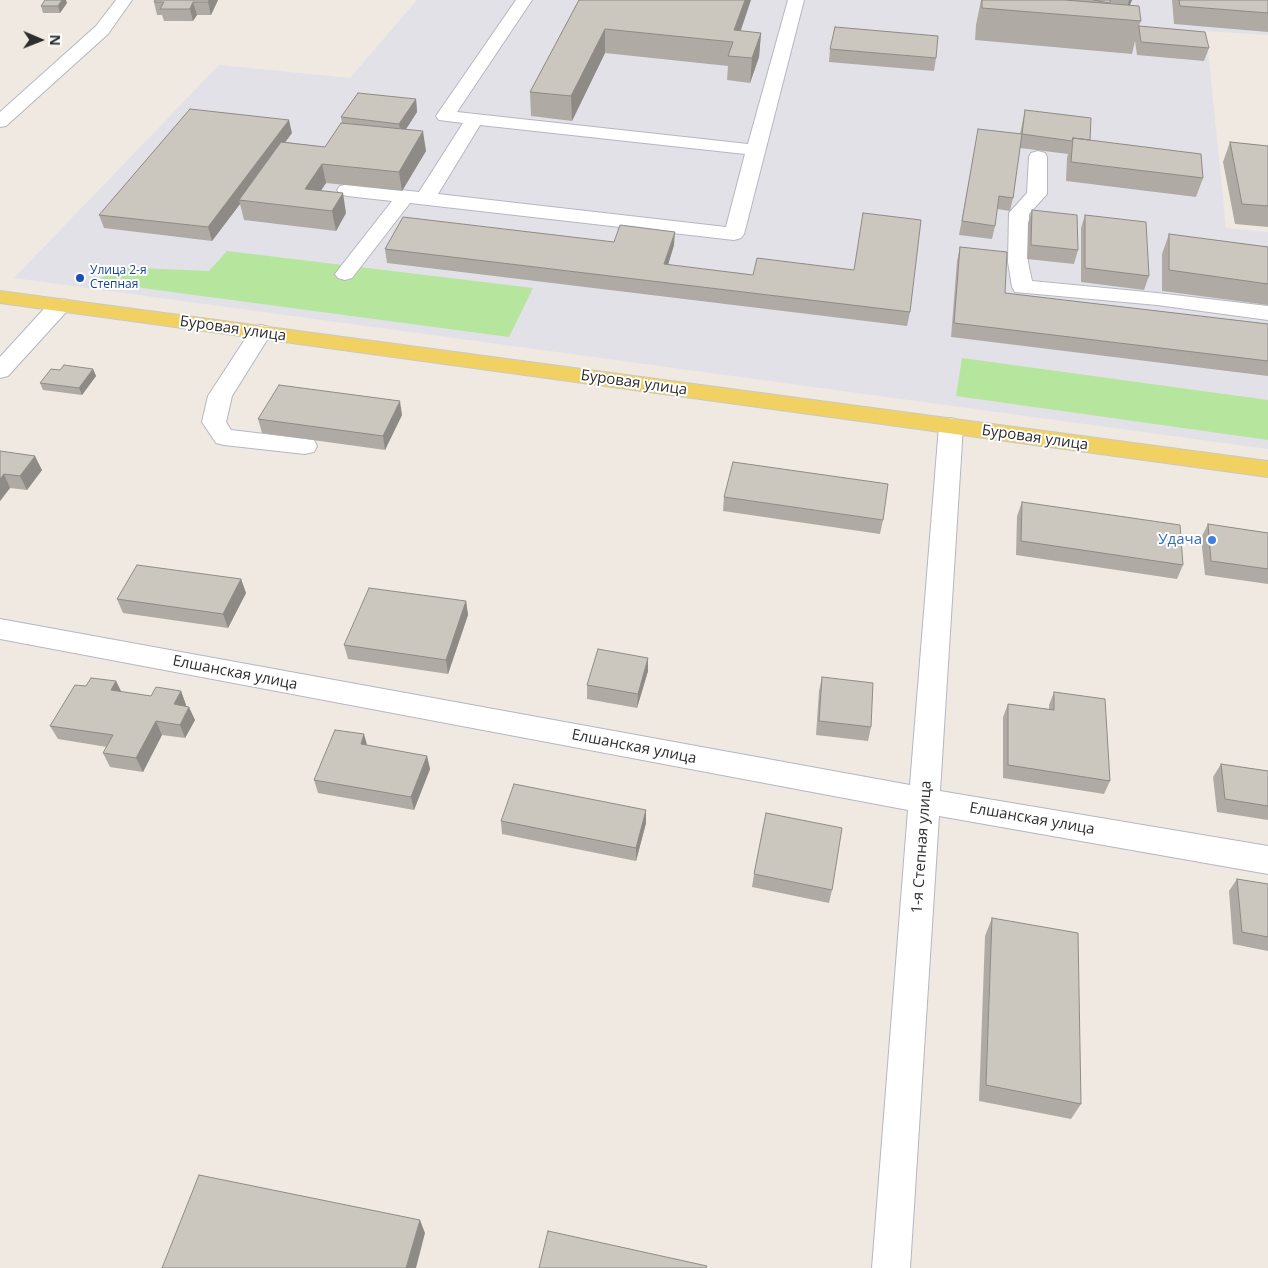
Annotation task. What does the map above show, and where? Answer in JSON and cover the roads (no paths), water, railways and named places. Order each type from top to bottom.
[{"type":"main road","name":"Буровая улица","points":[[0,297],[1268,469]]},
{"type":"street","points":[[0,122],[102,30],[124,0]]},
{"type":"street","points":[[524,0],[445,116],[756,150]]},
{"type":"street","points":[[347,190],[734,234],[796,0]]},
{"type":"street","points":[[345,274],[415,198],[474,120]]},
{"type":"street","points":[[1038,157],[1037,194],[1019,213],[1018,262],[1023,287],[1157,299],[1268,313]]},
{"type":"street","points":[[0,371],[60,305]]},
{"type":"street","points":[[261,332],[220,396],[214,422],[224,437],[305,446]]},
{"type":"street","name":"1-я Степная улица","points":[[891,1268],[926,801],[951,426]]},
{"type":"street","name":"Елшанская улица","points":[[0,629],[926,801],[1268,860]]},
{"type":"place","name":"Улица 2-я Степная","points":[[80,278]]},
{"type":"place","name":"Удача","points":[[1212,540]]}]
